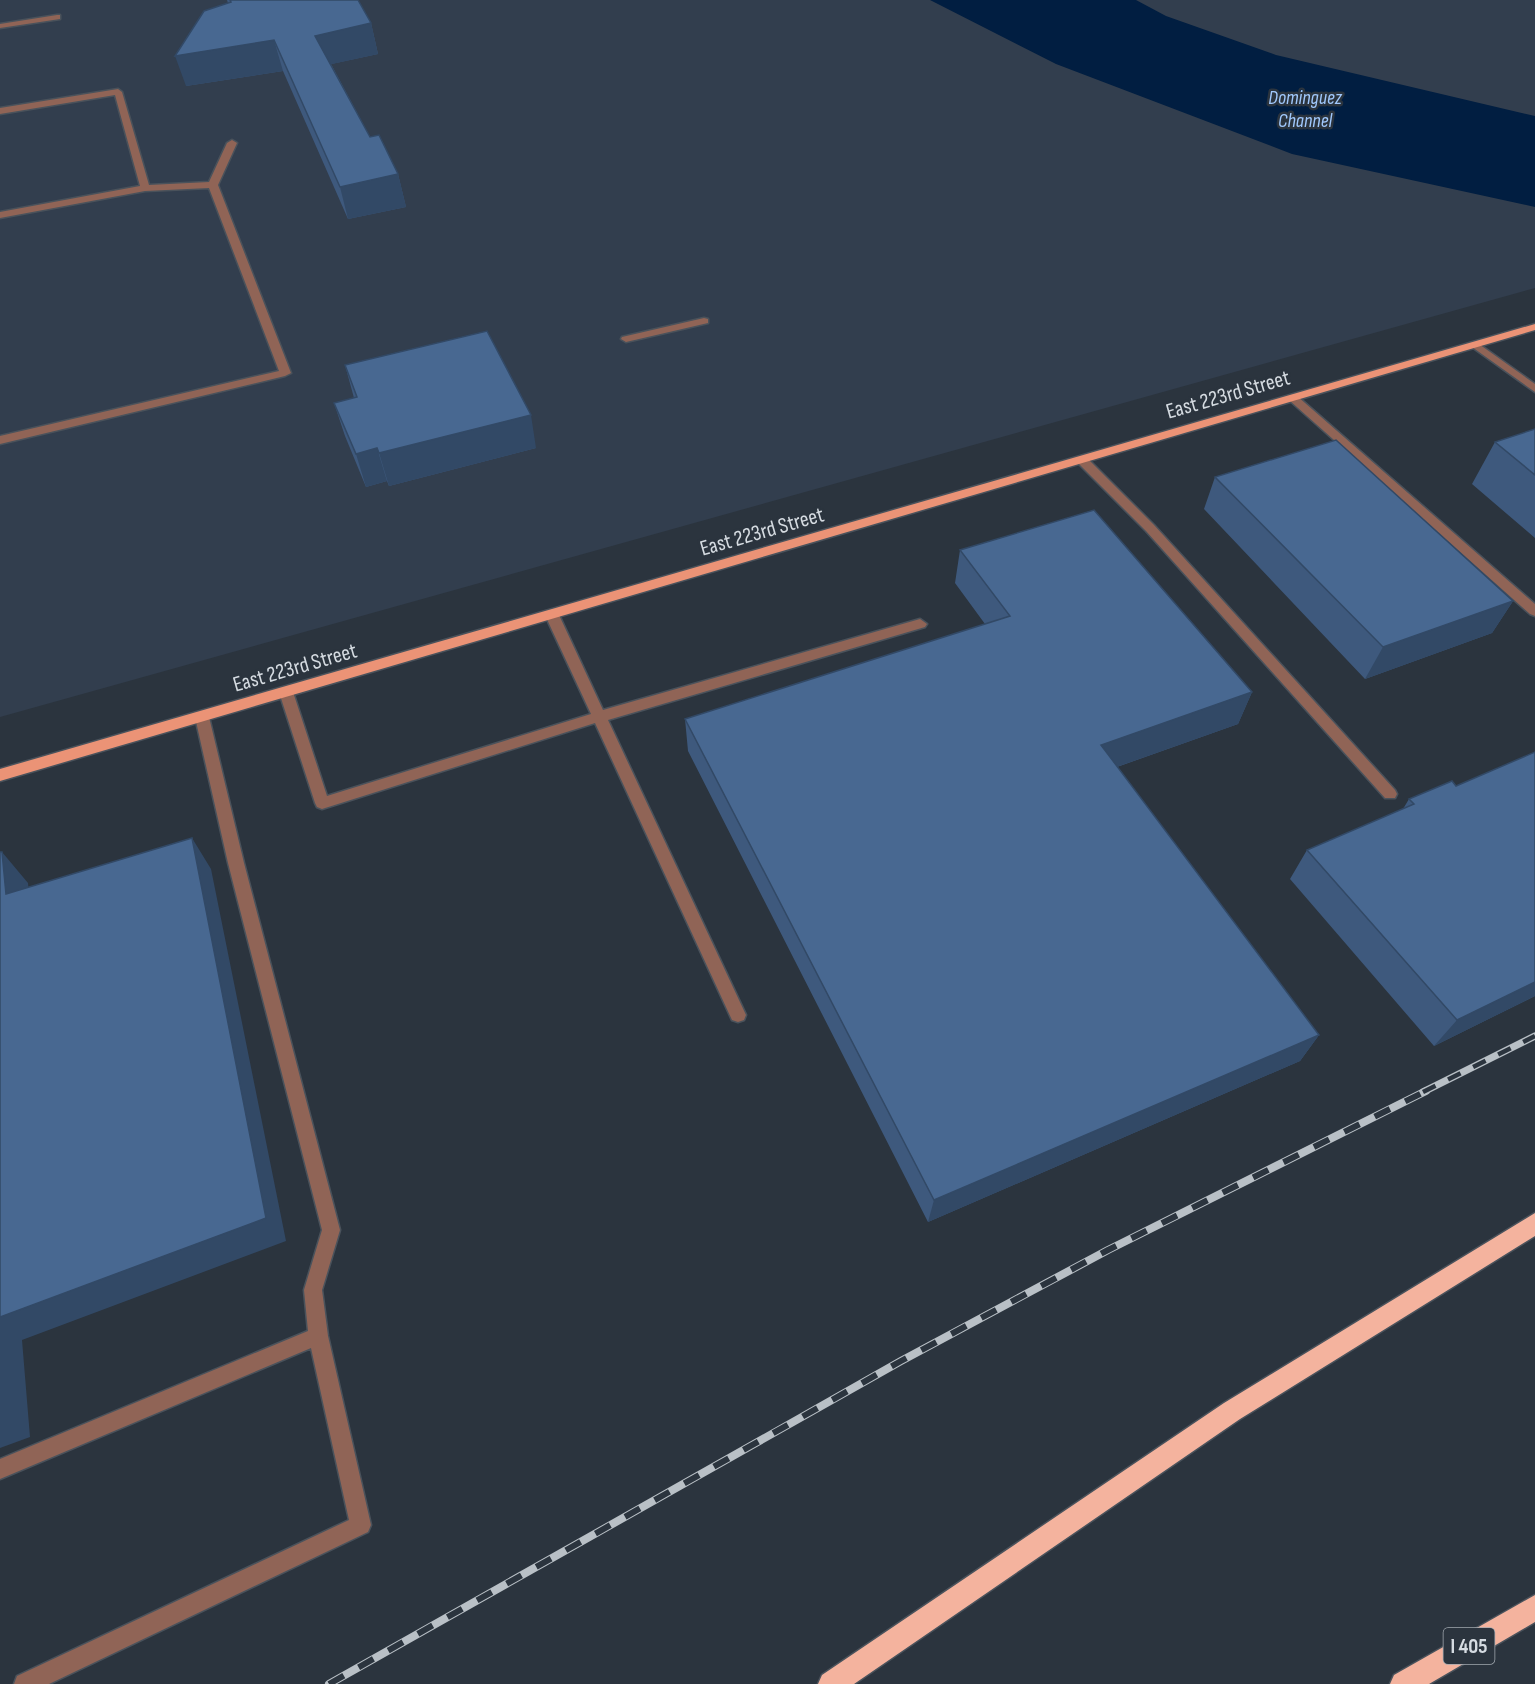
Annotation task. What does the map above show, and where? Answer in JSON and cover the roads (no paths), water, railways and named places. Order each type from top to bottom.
[{"type":"highway","points":[[831,1684],[1232,1412],[1535,1224]]},
{"type":"highway","name":"I 405","points":[[1403,1684],[1535,1608]]},
{"type":"main road","name":"East 223rd Street","points":[[0,775],[1535,327]]},
{"type":"lane","points":[[0,26],[57,17]]},
{"type":"lane","points":[[0,111],[118,92],[145,188]]},
{"type":"lane","points":[[0,440],[285,373],[213,185],[232,143]]},
{"type":"lane","points":[[0,215],[145,188],[213,185]]},
{"type":"lane","points":[[626,339],[704,321]]},
{"type":"lane","points":[[1476,345],[1535,389]]},
{"type":"lane","points":[[1293,398],[1535,611]]},
{"type":"lane","points":[[1082,460],[1150,528],[1390,794]]},
{"type":"lane","points":[[552,615],[738,1015]]},
{"type":"lane","points":[[286,692],[322,803],[599,717],[920,624]]},
{"type":"lane","points":[[25,1684],[361,1525],[318,1336],[313,1290],[331,1230],[236,863],[202,717]]},
{"type":"lane","points":[[0,1469],[318,1336]]},
{"type":"water","name":"Dominguez Channel","points":[[930,0],[1136,0],[1166,16],[1276,55],[1535,116],[1535,207],[1292,154],[1056,64]]},
{"type":"railway","points":[[1423,1092],[1535,1036]]},
{"type":"railway","points":[[329,1684],[901,1361],[1108,1250],[1426,1091]]}]
